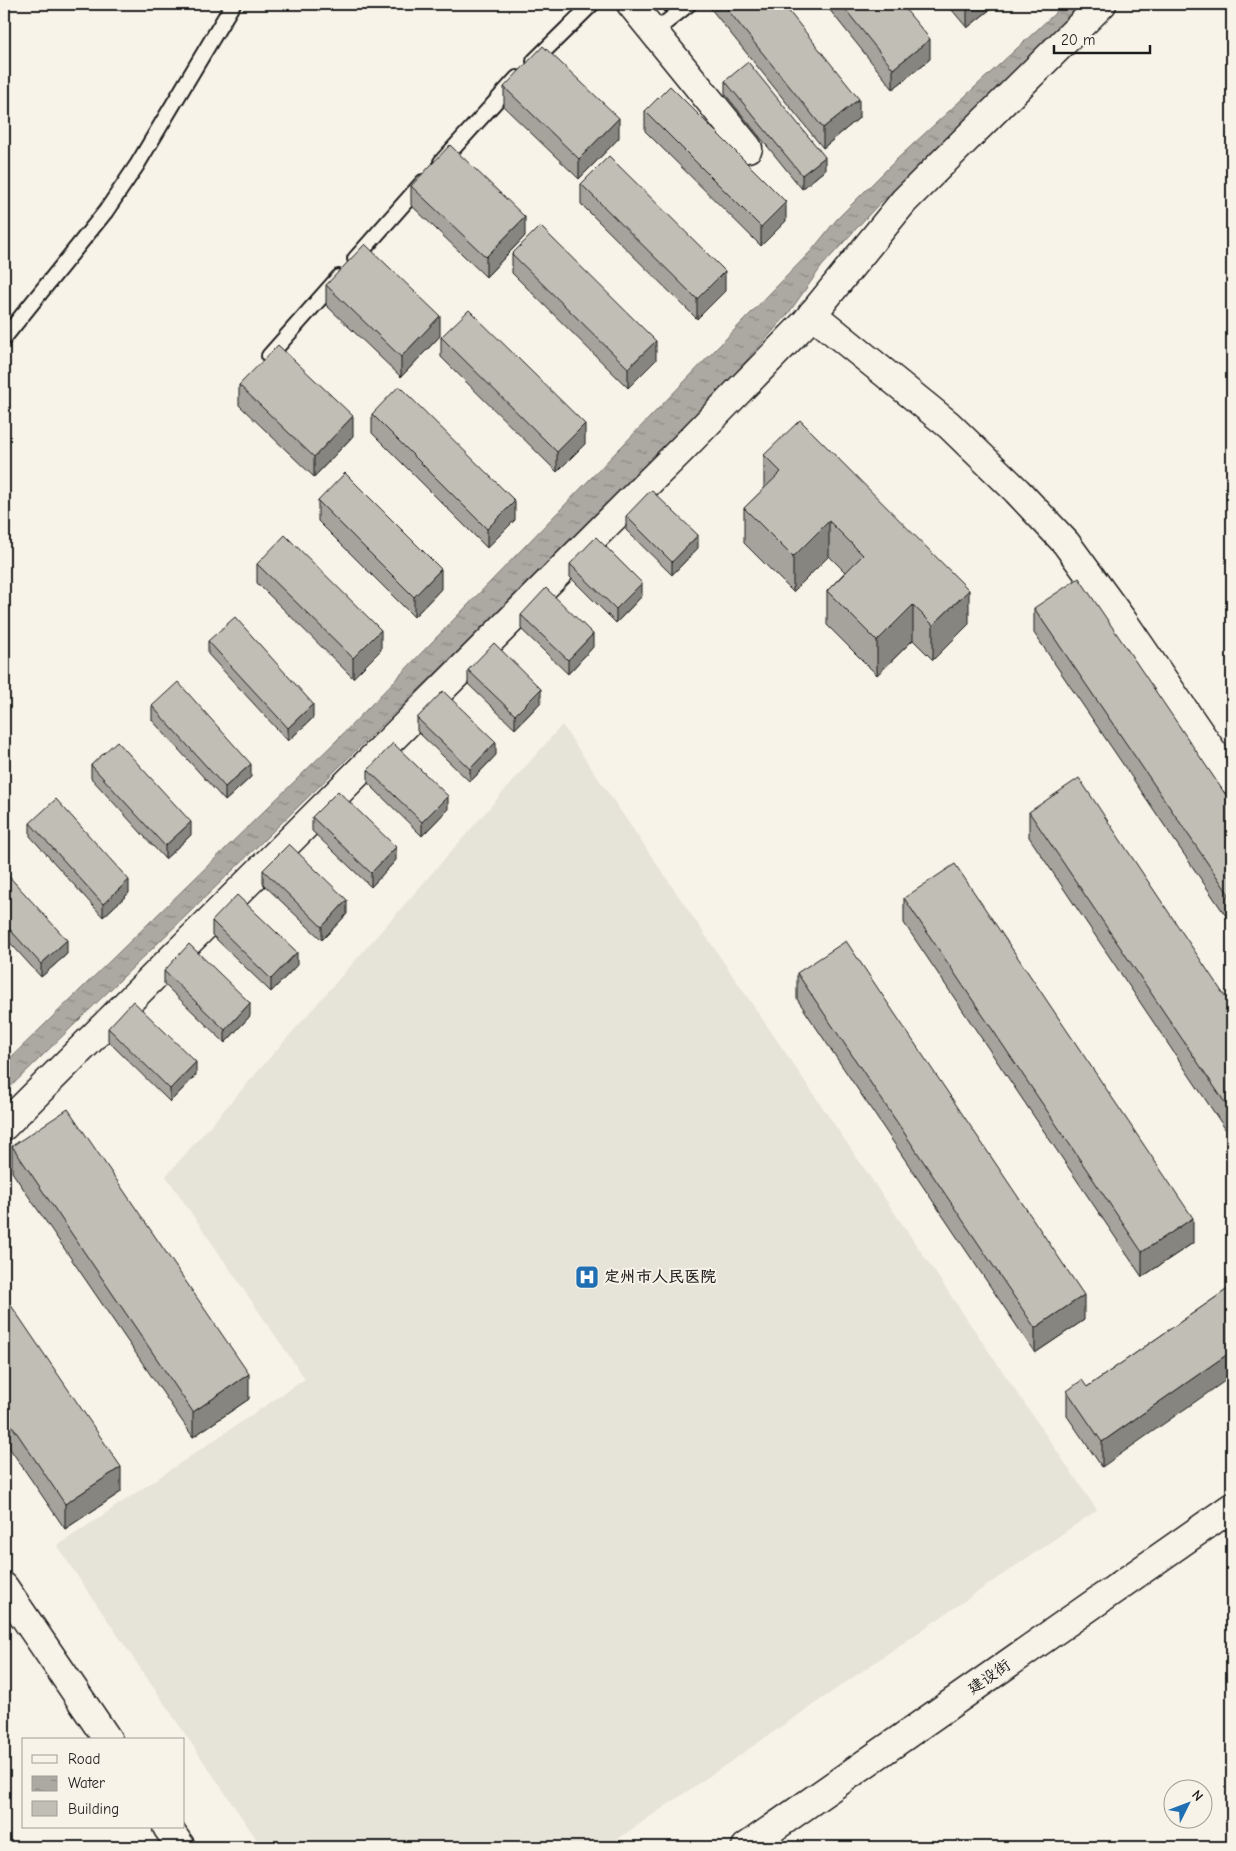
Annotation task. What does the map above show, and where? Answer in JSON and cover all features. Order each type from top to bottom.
[{"type":"street","points":[[631,4],[748,148]]},
{"type":"street","points":[[4,1126],[684,446],[812,314],[904,201],[1102,4]]},
{"type":"street","points":[[812,314],[949,425],[1018,491],[1066,543],[1125,624],[1232,780]]},
{"type":"street","name":"建设街","points":[[746,1847],[1232,1507]]},
{"type":"street","points":[[4,1587],[107,1738]]},
{"type":"street","points":[[168,1828],[181,1847]]},
{"type":"lane","points":[[4,338],[111,203],[233,4]]},
{"type":"lane","points":[[269,356],[506,90],[592,4]]},
{"type":"lane","points":[[654,32],[689,4]]},
{"type":"shaded area","name":"定州市人民医院","points":[[562,725],[1097,1510],[606,1847],[262,1847],[57,1546],[305,1379],[166,1176]]},
{"type":"water","points":[[1065,4],[1093,4],[876,207],[822,266],[788,314],[681,434],[4,1093],[4,1064],[336,741],[812,250],[837,219],[896,160]]},
{"type":"building","points":[[723,4],[783,4],[859,99],[823,128]]},
{"type":"building","points":[[841,4],[901,4],[930,39],[893,69]]},
{"type":"building","points":[[963,4],[973,4],[967,9]]},
{"type":"building","points":[[543,46],[619,118],[579,159],[504,87]]},
{"type":"building","points":[[748,62],[825,157],[802,175],[725,81]]},
{"type":"building","points":[[670,86],[786,202],[761,227],[645,111]]},
{"type":"building","points":[[450,145],[525,217],[486,257],[411,186]]},
{"type":"building","points":[[609,156],[725,271],[697,299],[581,184]]},
{"type":"building","points":[[540,226],[656,341],[628,368],[512,254]]},
{"type":"building","points":[[365,244],[440,316],[401,357],[326,285]]},
{"type":"building","points":[[469,310],[585,424],[557,452],[441,337]]},
{"type":"building","points":[[278,345],[353,416],[314,457],[239,385]]},
{"type":"building","points":[[399,386],[515,501],[487,529],[372,414]]},
{"type":"building","points":[[800,420],[969,590],[933,625],[913,605],[877,641],[827,591],[863,555],[829,521],[793,557],[744,508],[781,472],[764,455]]},
{"type":"building","points":[[345,473],[441,569],[414,597],[318,501]]},
{"type":"building","points":[[651,490],[698,535],[672,562],[626,516]]},
{"type":"building","points":[[285,535],[381,630],[353,658],[257,564]]},
{"type":"building","points":[[596,537],[642,583],[616,609],[570,564]]},
{"type":"building","points":[[1079,578],[1232,804],[1232,899],[1034,608]]},
{"type":"building","points":[[546,588],[593,634],[568,660],[521,615]]},
{"type":"building","points":[[235,617],[313,704],[288,728],[208,641]]},
{"type":"building","points":[[494,643],[541,689],[515,715],[468,670]]},
{"type":"building","points":[[178,682],[251,764],[225,787],[152,706]]},
{"type":"building","points":[[443,691],[496,742],[470,769],[417,718]]},
{"type":"building","points":[[117,741],[191,822],[165,846],[91,765]]},
{"type":"building","points":[[393,743],[448,796],[422,822],[368,770]]},
{"type":"building","points":[[1079,778],[1232,1007],[1232,1113],[1029,812]]},
{"type":"building","points":[[338,791],[396,847],[371,873],[312,817]]},
{"type":"building","points":[[56,799],[129,880],[103,904],[30,823]]},
{"type":"building","points":[[289,844],[347,900],[322,927],[263,870]]},
{"type":"building","points":[[955,864],[1193,1218],[1142,1252],[904,898]]},
{"type":"building","points":[[4,871],[67,940],[41,964],[4,923]]},
{"type":"building","points":[[237,895],[297,952],[271,979],[212,921]]},
{"type":"building","points":[[846,941],[1084,1295],[1035,1328],[797,973]]},
{"type":"building","points":[[189,944],[250,1003],[225,1030],[164,971]]},
{"type":"building","points":[[133,1001],[196,1062],[170,1089],[108,1028]]},
{"type":"building","points":[[68,1109],[249,1374],[193,1412],[12,1146]]},
{"type":"building","points":[[1232,1286],[1232,1351],[1102,1442],[1067,1391],[1082,1380],[1087,1387]]},
{"type":"building","points":[[4,1295],[121,1467],[65,1504],[4,1414]]},
{"type":"place","name":"定州市人民医院","points":[[587,1277]]}]
